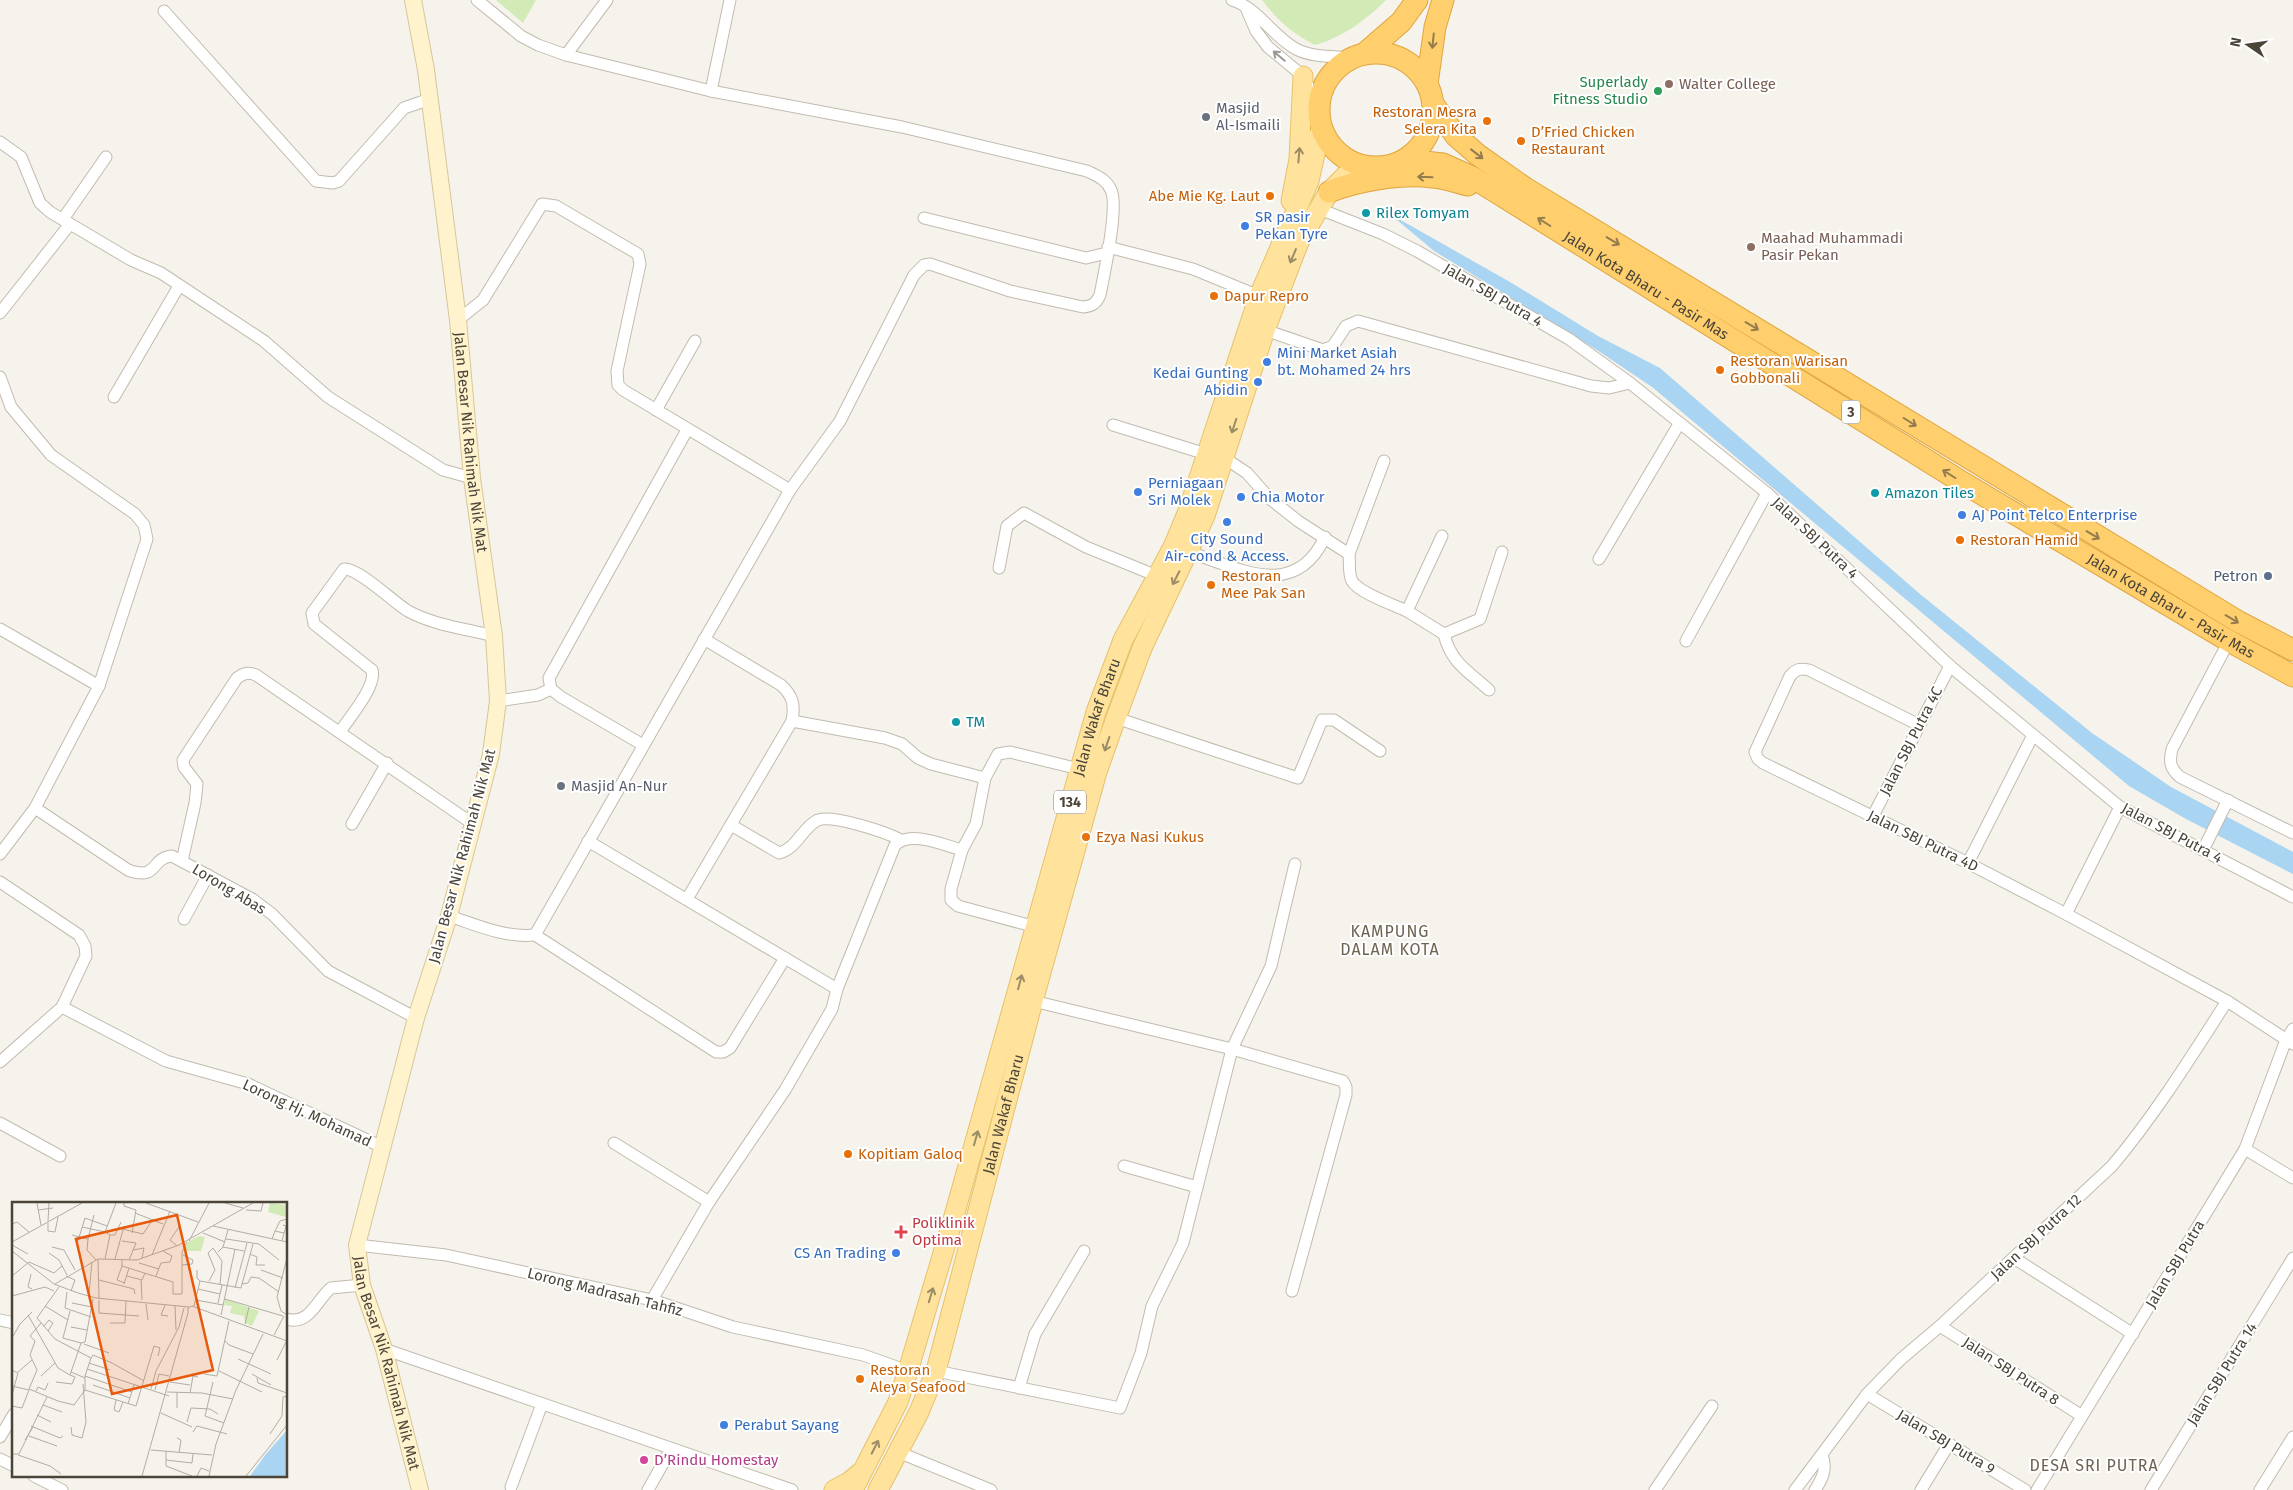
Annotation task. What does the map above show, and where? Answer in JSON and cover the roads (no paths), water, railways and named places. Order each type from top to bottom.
[{"type":"highway","points":[[1359,56],[1389,54],[1401,58],[1420,74],[1427,84],[1433,104],[1432,121],[1427,136],[1418,150],[1405,160],[1378,168],[1365,167],[1350,162],[1338,153],[1328,141],[1320,117],[1326,83],[1333,73],[1359,56],[1401,22],[1417,0]]},
{"type":"highway","points":[[1427,84],[1434,27],[1443,0]]},
{"type":"highway","name":"Jalan Kota Bharu - Pasir Mas","points":[[1433,104],[1456,136],[1478,155],[1525,188],[2239,622],[2293,650]]},
{"type":"highway","name":"Jalan Kota Bharu - Pasir Mas","points":[[1405,160],[1428,161],[1456,168],[1960,481],[2229,641],[2293,676]]},
{"type":"highway","points":[[1323,200],[1364,181],[1421,176],[1490,189]]},
{"type":"main road","points":[[1270,269],[1297,178],[1303,76]]},
{"type":"main road","name":"Jalan Wakaf Bharu","points":[[878,1490],[919,1412],[936,1371],[1033,1001],[1097,772],[1142,648],[1205,516],[1215,456],[1259,296],[1309,181],[1320,117]]},
{"type":"main road","name":"Jalan Wakaf Bharu","points":[[853,1490],[898,1402],[908,1371],[952,1223],[1079,769],[1096,712],[1123,640],[1173,547],[1215,456],[1299,242],[1323,200],[1348,173],[1365,167]]},
{"type":"main road","points":[[834,1490],[850,1482],[862,1471]]},
{"type":"street","name":"Jalan Besar Nik Rahimah Nik Mat","points":[[414,0],[430,99],[458,320],[472,478],[494,636],[498,701],[492,754],[449,916],[416,1018],[357,1246],[362,1286],[384,1349],[420,1490]]},
{"type":"street","points":[[477,0],[521,36],[538,45],[566,55],[711,91],[902,127],[1087,171],[1102,178],[1112,191],[1113,211],[1100,295],[1097,302],[1091,306],[1083,307],[1010,291],[934,265],[924,265],[914,275],[840,421],[790,490],[534,935]]},
{"type":"street","points":[[566,55],[607,0]]},
{"type":"street","points":[[711,91],[730,0]]},
{"type":"street","points":[[1232,0],[1243,2],[1278,36],[1296,50],[1313,55],[1359,56]]},
{"type":"street","points":[[1243,2],[1256,30],[1268,47],[1303,76],[1320,117]]},
{"type":"street","points":[[164,11],[316,181],[333,183],[339,181],[404,108],[430,99]]},
{"type":"street","points":[[0,142],[21,157],[40,203],[50,212],[132,260],[161,273],[264,341],[328,397],[443,470],[472,478]]},
{"type":"street","points":[[0,313],[67,222],[106,157]]},
{"type":"street","name":"Jalan SBJ Putra 4","points":[[1323,200],[1417,251],[1569,339],[1630,383],[1767,493],[1950,666],[2120,807],[2204,846],[2293,897]]},
{"type":"street","points":[[458,320],[483,300],[542,204],[556,206],[638,254],[640,264],[616,378],[624,390],[687,430],[790,490]]},
{"type":"street","points":[[924,218],[1086,258],[1108,250],[1193,269],[1259,296]]},
{"type":"street","points":[[114,397],[179,286]]},
{"type":"street","points":[[1265,330],[1323,350],[1333,346],[1346,326],[1358,321],[1591,386],[1609,388],[1630,383]]},
{"type":"street","points":[[656,410],[694,341]]},
{"type":"street","points":[[0,377],[11,407],[51,456],[135,514],[147,532],[146,546],[99,686],[35,808],[0,854]]},
{"type":"street","points":[[1599,559],[1679,424]]},
{"type":"street","points":[[1113,425],[1215,456],[1247,473],[1269,498],[1298,521],[1350,554]]},
{"type":"street","points":[[643,745],[560,697],[551,689],[549,678],[687,430]]},
{"type":"street","points":[[1384,461],[1350,554],[1350,575],[1353,583],[1362,590],[1407,611],[1444,634],[1448,651],[1457,662],[1489,690]]},
{"type":"street","points":[[1686,641],[1767,493]]},
{"type":"street","points":[[999,568],[1007,526],[1024,513],[1086,547],[1157,576]]},
{"type":"street","points":[[1407,611],[1442,536]]},
{"type":"street","points":[[1189,552],[1259,575],[1273,577],[1306,565],[1317,554],[1326,537]]},
{"type":"street","points":[[1444,634],[1480,619],[1502,552]]},
{"type":"street","points":[[340,732],[371,685],[373,675],[372,670],[314,624],[312,620],[312,613],[344,569],[362,577],[410,612],[427,619],[494,636]]},
{"type":"street","points":[[0,628],[99,686]]},
{"type":"street","points":[[687,899],[792,721],[795,707],[790,694],[786,690],[704,639]]},
{"type":"street","points":[[2229,641],[2172,750],[2169,762],[2172,770],[2180,777],[2226,803],[2293,833]]},
{"type":"street","name":"Jalan SBJ Putra 4C","points":[[1872,816],[1950,666]]},
{"type":"street","name":"Jalan SBJ Putra 4D","points":[[1919,725],[1802,668],[1795,670],[1790,676],[1755,752],[1758,759],[1968,863],[2228,1000],[2290,1042]]},
{"type":"street","points":[[182,861],[195,804],[197,784],[184,766],[183,760],[237,678],[249,672],[387,763],[473,824]]},
{"type":"street","points":[[498,701],[538,695],[551,689]]},
{"type":"street","points":[[1116,718],[1298,778],[1322,720],[1334,720],[1380,750]]},
{"type":"street","points":[[792,721],[885,738],[902,744],[918,758],[931,764],[985,778]]},
{"type":"street","points":[[1968,863],[2033,735]]},
{"type":"street","points":[[1036,927],[954,903],[950,900],[951,890],[962,850],[976,824],[985,778],[994,759],[1003,752],[1079,769]]},
{"type":"street","points":[[352,824],[387,763]]},
{"type":"street","points":[[2204,846],[2226,803]]},
{"type":"street","points":[[2066,914],[2120,807]]},
{"type":"street","name":"Lorong Abas","points":[[35,808],[128,870],[136,873],[148,873],[165,856],[172,856],[208,874],[252,899],[272,914],[328,971],[416,1018]]},
{"type":"street","points":[[731,825],[779,853],[789,850],[815,821],[828,818],[901,840],[916,838],[962,850]]},
{"type":"street","points":[[652,1300],[709,1202],[785,1090],[832,1009],[837,989],[892,851],[901,840]]},
{"type":"street","points":[[588,841],[837,989]]},
{"type":"street","points":[[936,1371],[1120,1408],[1143,1346],[1152,1306],[1183,1243],[1232,1049],[1271,966],[1295,864]]},
{"type":"street","points":[[184,919],[208,874]]},
{"type":"street","points":[[0,882],[79,935],[85,946],[86,956],[62,1006],[0,1064]]},
{"type":"street","points":[[449,916],[502,934],[534,935],[716,1052],[723,1052],[730,1048],[785,958]]},
{"type":"street","name":"Jalan SBJ Putra 12","points":[[1795,1490],[1867,1394],[1901,1359],[1940,1326],[2112,1166],[2135,1138],[2228,1000]]},
{"type":"street","points":[[1033,1001],[1232,1049],[1343,1081],[1346,1087],[1292,1291]]},
{"type":"street","name":"Lorong Hj. Mohamad","points":[[62,1006],[166,1061],[248,1084],[382,1147]]},
{"type":"street","name":"Jalan SBJ Putra","points":[[2037,1490],[2245,1149],[2290,1042],[2293,1029]]},
{"type":"street","points":[[0,1123],[60,1156]]},
{"type":"street","points":[[614,1143],[709,1202]]},
{"type":"street","points":[[2245,1149],[2293,1178]]},
{"type":"street","points":[[1124,1166],[1197,1187]]},
{"type":"street","name":"Lorong Madrasah Tahfiz","points":[[357,1246],[446,1254],[652,1300],[733,1327],[863,1355],[908,1371]]},
{"type":"street","points":[[1019,1388],[1035,1334],[1084,1251]]},
{"type":"street","points":[[2014,1258],[2133,1334]]},
{"type":"street","name":"Jalan SBJ Putra 14","points":[[2151,1490],[2293,1258]]},
{"type":"street","points":[[288,1318],[295,1320],[311,1313],[331,1288],[362,1286]]},
{"type":"street","name":"Jalan SBJ Putra 8","points":[[1940,1326],[2082,1416]]},
{"type":"street","points":[[384,1349],[792,1490]]},
{"type":"street","name":"Jalan SBJ Putra 9","points":[[1867,1394],[2024,1490]]},
{"type":"street","points":[[511,1487],[542,1404]]},
{"type":"street","points":[[1655,1490],[1712,1406]]},
{"type":"street","points":[[0,1437],[12,1417]]},
{"type":"street","points":[[2260,1490],[2293,1437]]},
{"type":"street","points":[[1921,1490],[1948,1444]]},
{"type":"street","points":[[648,1490],[671,1449]]},
{"type":"street","points":[[898,1452],[991,1490]]},
{"type":"street","points":[[1815,1490],[1823,1476],[1825,1463],[1822,1455]]},
{"type":"street","points":[[0,1459],[12,1465]]},
{"type":"street","points":[[38,1478],[62,1490]]},
{"type":"water","points":[[1390,214],[1510,282],[1598,336],[1660,368],[1920,594],[2092,733],[2171,787],[2293,852],[2293,874],[2186,819],[2129,786],[1652,387],[1597,350],[1434,251]]},
{"type":"place","name":"Walter College","points":[[1669,84]]},
{"type":"place","name":"Superlady Fitness Studio","points":[[1658,91]]},
{"type":"place","name":"Masjid Al-Ismaili","points":[[1206,117]]},
{"type":"place","name":"Restoran Mesra Selera Kita","points":[[1487,121]]},
{"type":"place","name":"D’Fried Chicken Restaurant","points":[[1521,141]]},
{"type":"place","name":"Abe Mie Kg. Laut","points":[[1270,196]]},
{"type":"place","name":"Rilex Tomyam","points":[[1366,213]]},
{"type":"place","name":"SR pasir Pekan Tyre","points":[[1245,226]]},
{"type":"place","name":"Maahad Muhammadi Pasir Pekan","points":[[1751,247]]},
{"type":"place","name":"Dapur Repro","points":[[1214,296]]},
{"type":"place","name":"Mini Market Asiah bt. Mohamed 24 hrs","points":[[1267,362]]},
{"type":"place","name":"Restoran Warisan Gobbonali","points":[[1720,370]]},
{"type":"place","name":"Kedai Gunting Abidin","points":[[1258,382]]},
{"type":"place","name":"Perniagaan Sri Molek","points":[[1138,492]]},
{"type":"place","name":"Amazon Tiles","points":[[1875,493]]},
{"type":"place","name":"Chia Motor","points":[[1241,497]]},
{"type":"place","name":"AJ Point Telco Enterprise","points":[[1962,515]]},
{"type":"place","name":"City Sound Air-cond & Access.","points":[[1227,522]]},
{"type":"place","name":"Restoran Hamid","points":[[1960,540]]},
{"type":"place","name":"Petron","points":[[2268,576]]},
{"type":"place","name":"Restoran Mee Pak San","points":[[1211,585]]},
{"type":"place","name":"TM","points":[[956,722]]},
{"type":"place","name":"Masjid An-Nur","points":[[561,786]]},
{"type":"place","name":"Ezya Nasi Kukus","points":[[1086,837]]},
{"type":"place","name":"Kopitiam Galoq","points":[[848,1154]]},
{"type":"place","name":"Poliklinik Optima","points":[[901,1232]]},
{"type":"place","name":"CS An Trading","points":[[896,1253]]},
{"type":"place","name":"Restoran Aleya Seafood","points":[[860,1379]]},
{"type":"place","name":"Perabut Sayang","points":[[724,1425]]},
{"type":"place","name":"D’Rindu Homestay","points":[[644,1460]]},
{"type":"district","name":"KAMPUNG DALAM KOTA","points":[[1390,940]]},
{"type":"district","name":"DESA SRI PUTRA","points":[[2094,1465]]}]
